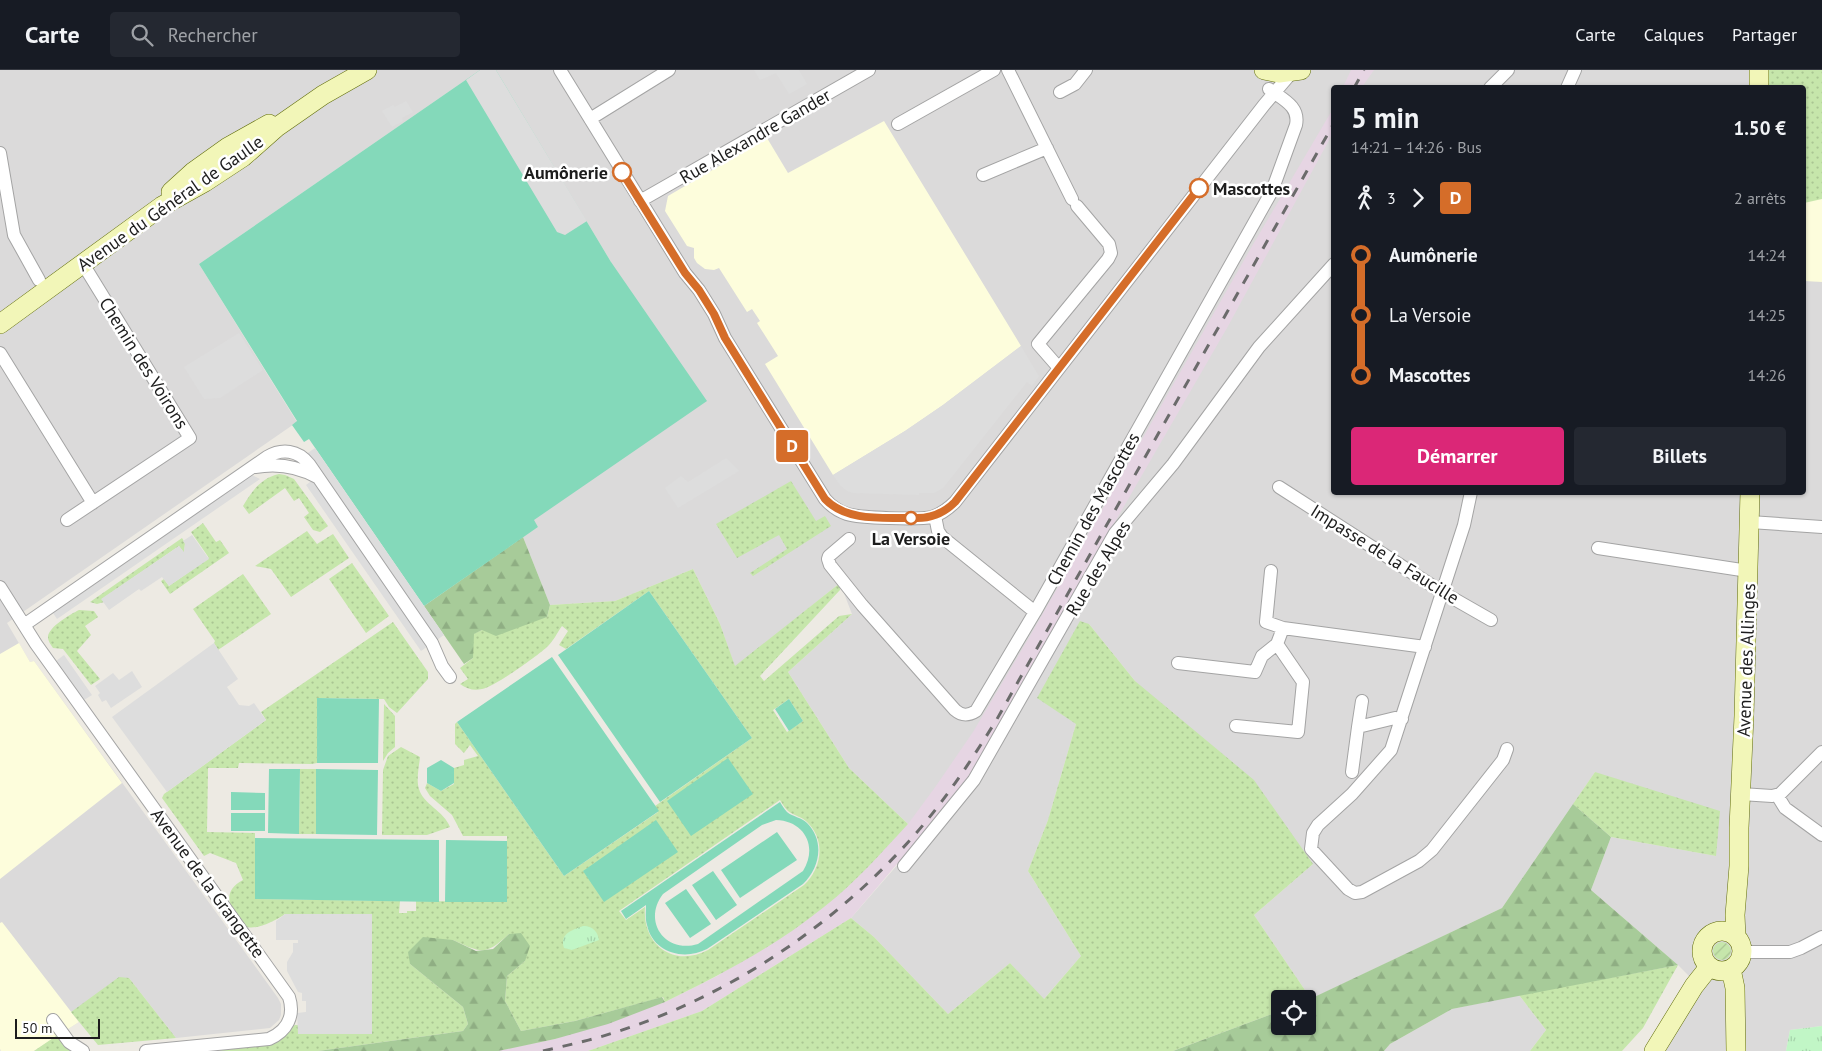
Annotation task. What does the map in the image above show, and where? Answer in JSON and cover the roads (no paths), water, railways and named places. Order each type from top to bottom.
[{"type":"main road","name":"Avenue du Général de Gaulle","points":[[229,157],[342,70]]},
{"type":"main road","name":"Avenue du Général de Gaulle","points":[[0,324],[43,285],[64,262],[86,251],[166,196],[277,127],[323,95],[367,70]]},
{"type":"main road","points":[[1759,70],[1759,85]]},
{"type":"main road","points":[[1269,81],[1297,71]]},
{"type":"main road","name":"Avenue du Général de Gaulle","points":[[0,307],[83,264],[210,169]]},
{"type":"main road","name":"Avenue des Allinges","points":[[1739,944],[1734,916],[1739,872],[1750,495]]},
{"type":"main road","name":"Avenue des Allinges","points":[[1716,932],[1722,913],[1739,828]]},
{"type":"main road","points":[[1716,932],[1728,932],[1739,944],[1738,963],[1731,969],[1720,971],[1709,966],[1704,960],[1702,948],[1706,938],[1716,932]]},
{"type":"main road","points":[[1654,1051],[1694,986],[1709,966]]},
{"type":"main road","points":[[1731,969],[1735,984],[1736,1051]]},
{"type":"street","points":[[560,70],[685,273],[699,290],[714,314],[725,338],[825,499],[834,508],[853,516],[917,518],[935,516],[948,509],[955,502],[1264,104],[1269,81]]},
{"type":"street","points":[[590,119],[669,70]]},
{"type":"street","name":"Rue Alexandre Gander","points":[[640,201],[869,70]]},
{"type":"street","points":[[898,124],[994,70]]},
{"type":"street","points":[[1008,70],[1075,203],[1109,244],[1111,253],[1108,260],[1038,344],[1059,368]]},
{"type":"street","points":[[1060,92],[1075,84],[1086,70]]},
{"type":"street","points":[[1493,85],[1508,70]]},
{"type":"street","points":[[1568,85],[1575,70]]},
{"type":"street","name":"Chemin des Mascottes","points":[[849,539],[829,556],[830,565],[862,605],[955,710],[963,715],[972,714],[979,708],[1035,612],[1272,192],[1297,121],[1293,108],[1269,81]]},
{"type":"street","points":[[983,175],[1047,148]]},
{"type":"street","points":[[0,153],[14,235],[43,285]]},
{"type":"street","name":"Chemin des Voirons","points":[[67,520],[190,438],[83,264]]},
{"type":"street","name":"Rue des Alpes","points":[[904,866],[974,780],[1114,534],[1173,464],[1259,347],[1331,267]]},
{"type":"street","points":[[0,353],[93,503]]},
{"type":"street","points":[[24,625],[252,468],[298,462],[317,477],[432,643],[442,666],[450,677]]},
{"type":"street","name":"Impasse de la Faucille","points":[[1280,487],[1442,592],[1491,620]]},
{"type":"street","points":[[1470,495],[1464,525],[1391,750],[1352,794],[1318,825],[1313,833],[1311,849],[1342,884],[1355,893],[1362,892],[1419,861],[1432,850],[1503,760],[1507,749]]},
{"type":"street","points":[[935,516],[942,537],[1035,612]]},
{"type":"street","points":[[1750,522],[1822,527]]},
{"type":"street","points":[[1598,548],[1748,571]]},
{"type":"street","points":[[1271,571],[1266,622],[1283,628],[1425,647]]},
{"type":"street","name":"Avenue de la Grangette","points":[[0,587],[24,625],[285,991],[291,1003],[290,1016],[285,1028],[269,1039],[146,1051]]},
{"type":"street","points":[[1178,662],[1255,672],[1262,656],[1277,644],[1283,628]]},
{"type":"street","points":[[1236,726],[1298,732],[1303,682],[1277,644]]},
{"type":"street","points":[[1352,772],[1362,701]]},
{"type":"street","points":[[1358,728],[1395,718],[1402,719]]},
{"type":"street","points":[[1741,794],[1782,791],[1822,752]]},
{"type":"street","points":[[1782,791],[1785,808],[1822,835]]},
{"type":"street","points":[[1739,944],[1790,952],[1822,937]]},
{"type":"street","points":[[52,1020],[69,1042],[83,1051]]},
{"type":"railway","points":[[1356,85],[1364,70]]},
{"type":"railway","points":[[543,1051],[607,1035],[658,1017],[699,999],[776,955],[813,929],[847,901],[880,871],[935,811],[997,719],[1331,128]]},
{"type":"place","name":"Aumônerie","points":[[622,172]]},
{"type":"place","name":"Mascottes","points":[[1199,188]]},
{"type":"place","name":"La Versoie","points":[[911,518]]}]
